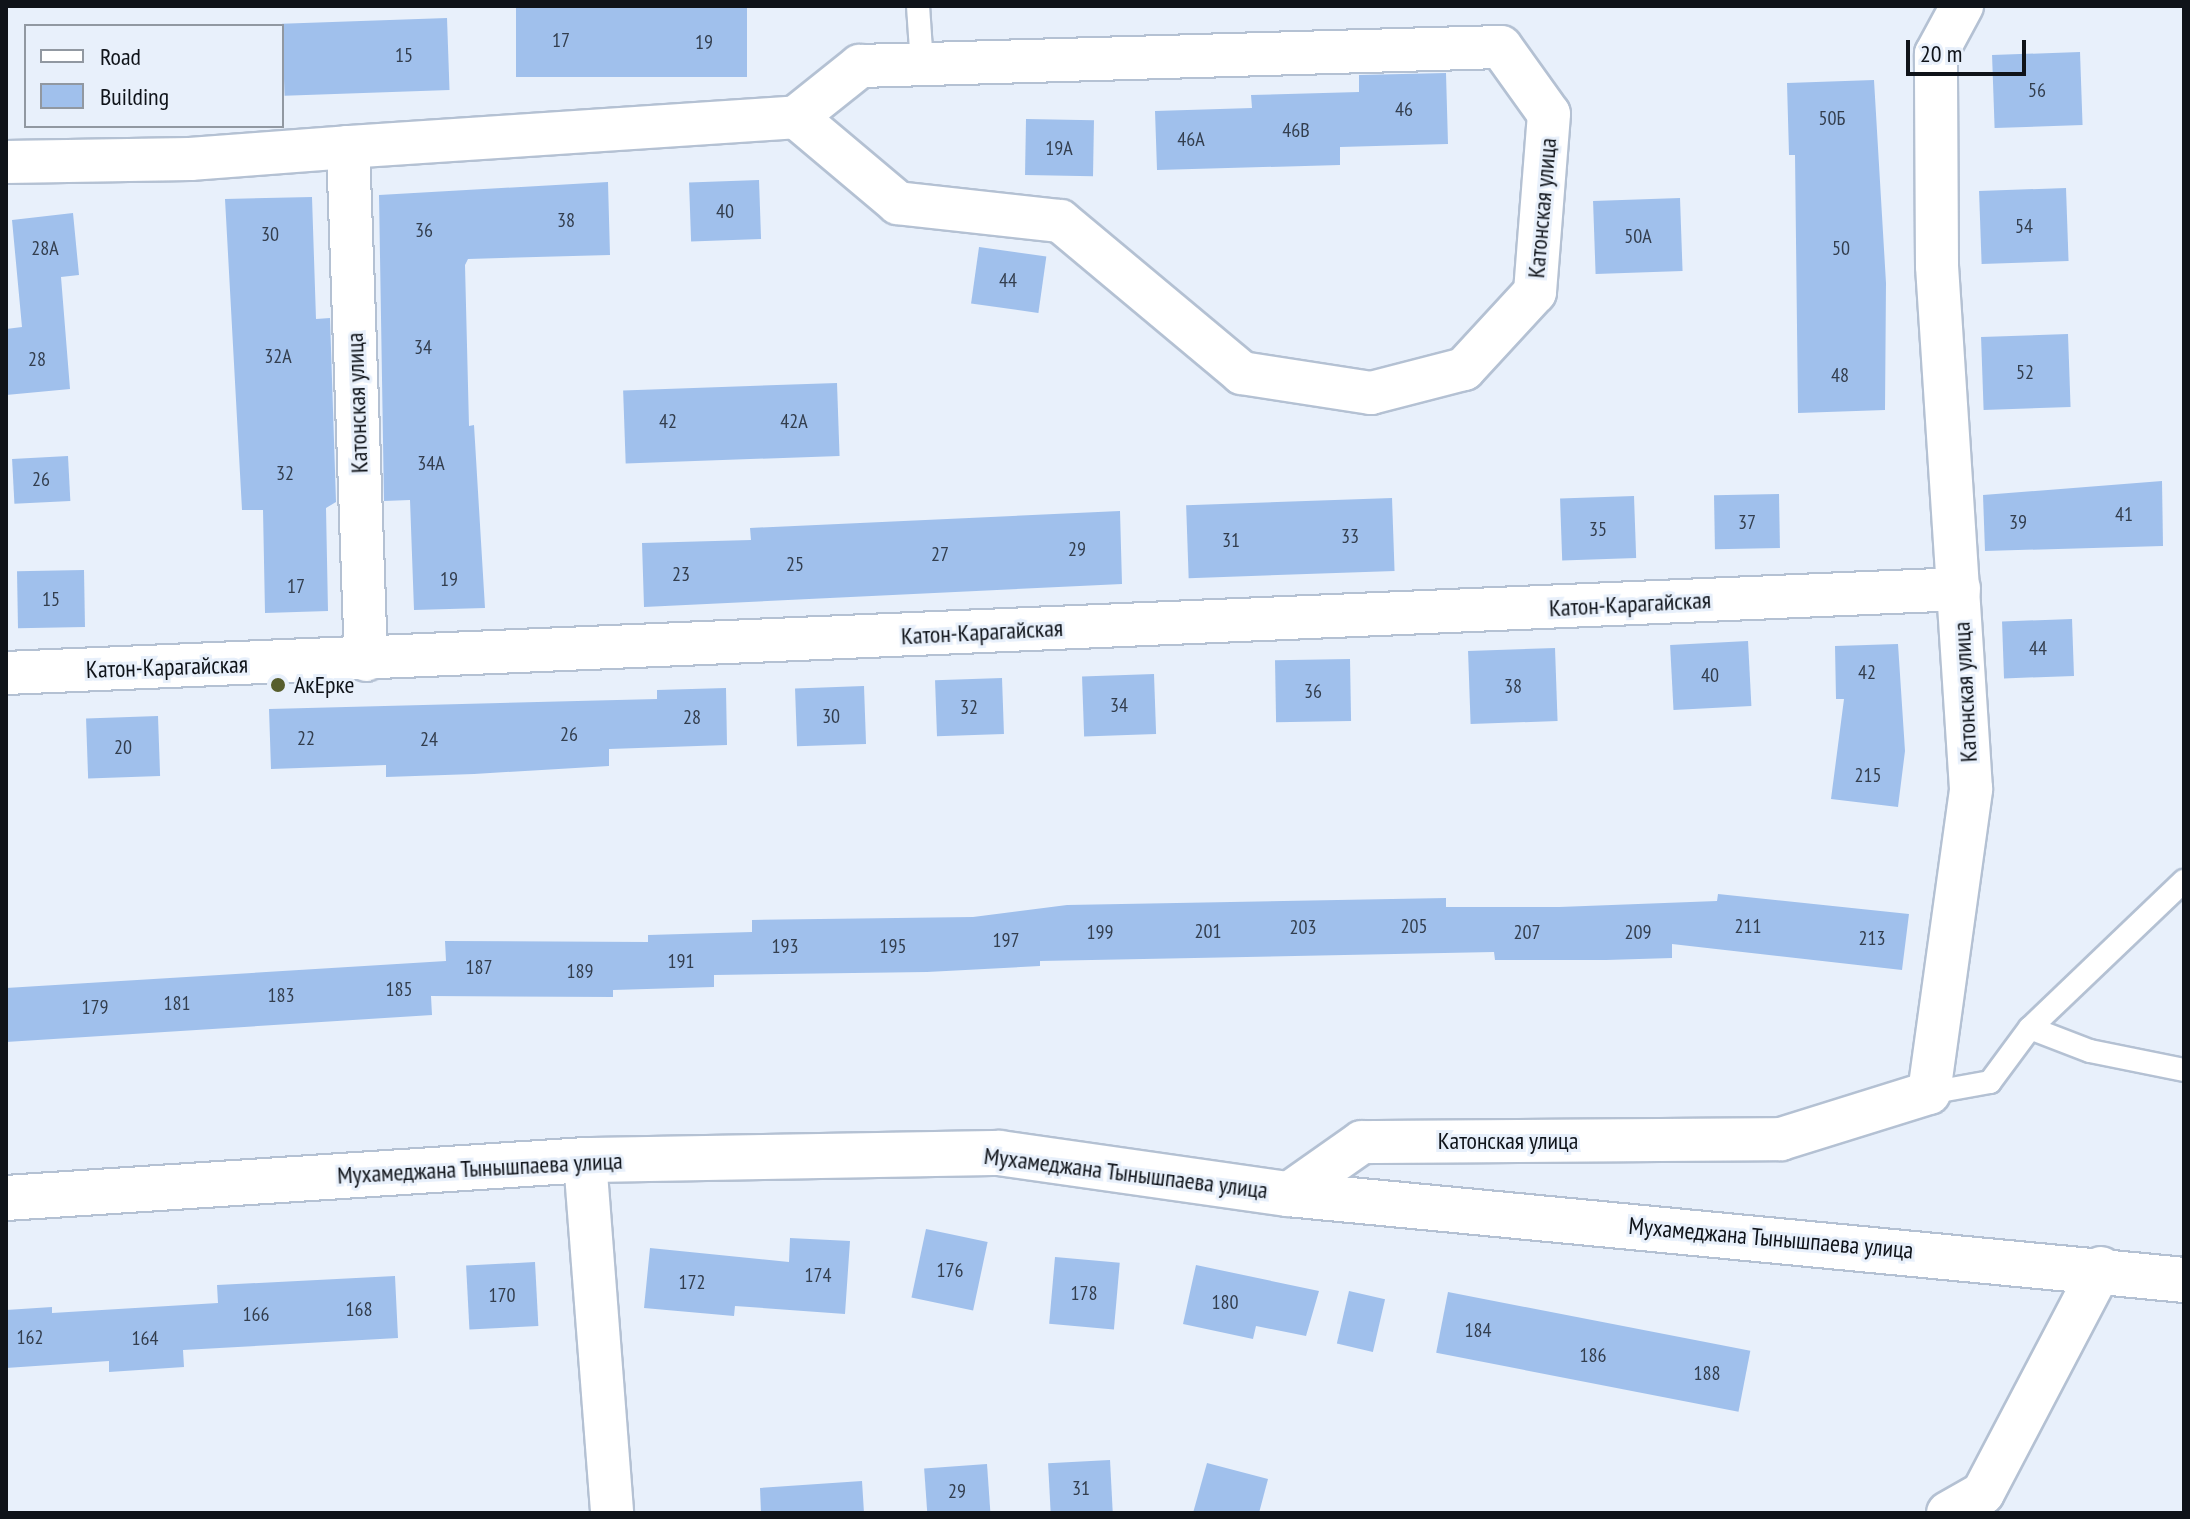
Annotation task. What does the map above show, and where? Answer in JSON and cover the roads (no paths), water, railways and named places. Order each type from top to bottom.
[{"type":"street","name":"Катонская улица","points":[[1288,1194],[1362,1142],[1781,1139],[1929,1093],[1971,789],[1937,266],[1936,54],[1962,6]]},
{"type":"street","name":"Катонская улица","points":[[1501,47],[1549,114],[1535,292],[1464,369],[1371,393],[1242,373],[1060,221],[898,203],[796,117],[860,66],[1501,47]]},
{"type":"street","points":[[6,162],[190,159],[796,117]]},
{"type":"street","name":"Катонская улица","points":[[348,147],[366,660]]},
{"type":"street","name":"Катон-Карагайская","points":[[6,673],[366,660],[1959,589]]},
{"type":"street","name":"Мухамеджана Тынышпаева улица","points":[[6,1198],[585,1160],[999,1153],[1288,1194],[2101,1268],[2184,1280]]},
{"type":"street","points":[[585,1160],[612,1513]]},
{"type":"street","points":[[1948,1513],[1983,1493],[2101,1268]]},
{"type":"lane","points":[[918,6],[922,64]]},
{"type":"lane","name":"Катонская улица","points":[[1929,1093],[1990,1082],[2030,1028],[2184,881]]},
{"type":"lane","points":[[2030,1028],[2090,1051],[2184,1070]]},
{"type":"place","name":"АкЕрке","points":[[278,685]]}]
